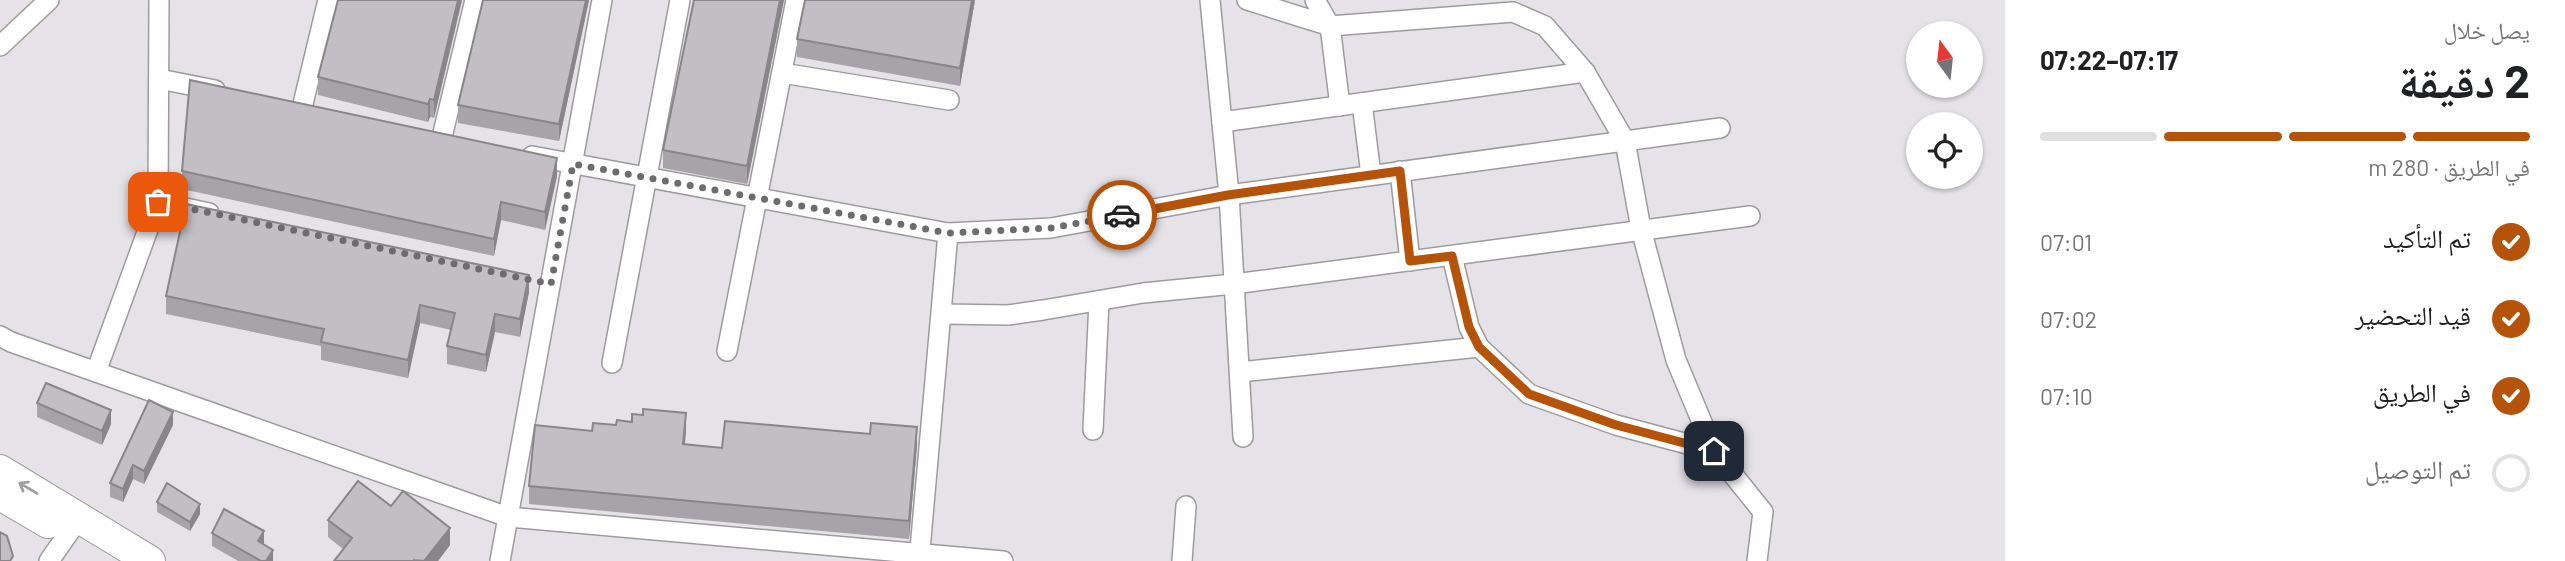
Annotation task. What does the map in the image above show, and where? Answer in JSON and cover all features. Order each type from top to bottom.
[{"type":"main road","points":[[0,470],[73,526]]},
{"type":"main road","points":[[0,495],[73,526],[133,559]]},
{"type":"street","points":[[96,372],[158,202],[159,0]]},
{"type":"street","points":[[302,108],[328,0]]},
{"type":"street","points":[[442,137],[475,0]]},
{"type":"street","points":[[500,561],[544,282],[573,164],[602,0]]},
{"type":"street","points":[[612,363],[680,0]]},
{"type":"street","points":[[727,351],[796,0]]},
{"type":"street","points":[[1210,0],[1228,195],[1243,438]]},
{"type":"street","points":[[1247,0],[1330,26],[1513,12],[1545,26],[1585,72],[1625,141],[1640,229],[1676,360],[1714,451],[1763,512],[1757,561]]},
{"type":"street","points":[[1315,0],[1330,26],[1340,106]]},
{"type":"street","points":[[0,46],[40,2]]},
{"type":"street","points":[[1222,122],[1585,72]]},
{"type":"street","points":[[782,73],[949,100]]},
{"type":"street","points":[[159,79],[237,95]]},
{"type":"street","points":[[1362,103],[1371,175]]},
{"type":"street","points":[[507,150],[948,233],[1051,228],[1228,195],[1720,128]]},
{"type":"street","points":[[1400,171],[1410,261]]},
{"type":"street","points":[[158,202],[226,216]]},
{"type":"street","points":[[942,314],[1008,314],[1143,293],[1234,284],[1750,216]]},
{"type":"street","points":[[919,558],[948,233]]},
{"type":"street","points":[[1452,256],[1469,327],[1479,347],[1529,394],[1616,425],[1714,451]]},
{"type":"street","points":[[1093,430],[1099,301]]},
{"type":"street","points":[[0,336],[508,517],[919,558],[1003,561]]},
{"type":"street","points":[[1240,372],[1479,347]]},
{"type":"street","points":[[1181,561],[1186,506]]},
{"type":"street","points":[[49,561],[73,526]]},
{"type":"building","points":[[338,0],[458,0],[434,100],[430,99],[428,104],[318,77]]},
{"type":"building","points":[[483,0],[586,0],[559,124],[458,105]]},
{"type":"building","points":[[694,0],[780,0],[747,166],[663,150]]},
{"type":"building","points":[[805,0],[972,0],[960,68],[797,39]]},
{"type":"building","points":[[190,80],[557,158],[545,212],[501,202],[494,239],[182,171]]},
{"type":"building","points":[[186,204],[529,275],[520,319],[495,314],[486,355],[447,346],[455,313],[420,305],[408,360],[321,342],[324,329],[166,296]]},
{"type":"building","points":[[46,383],[111,410],[102,431],[37,403]]},
{"type":"building","points":[[149,400],[173,412],[144,471],[133,465],[123,489],[110,483]]},
{"type":"building","points":[[643,409],[686,413],[683,444],[722,448],[725,421],[870,434],[871,423],[917,427],[909,521],[529,486],[535,425],[592,431],[593,423],[616,425],[617,420],[632,422],[632,414],[643,415]]},
{"type":"building","points":[[358,481],[391,506],[403,491],[450,528],[424,561],[334,561],[352,538],[328,520]]},
{"type":"building","points":[[167,483],[200,504],[190,522],[157,502]]},
{"type":"building","points":[[224,509],[264,531],[258,541],[273,550],[266,561],[261,561],[212,533]]},
{"type":"building","points":[[0,532],[7,536],[13,556],[10,561],[0,561]]},
{"type":"way so far","points":[[158,202],[551,284],[573,164],[948,233],[1051,228],[1122,215]]},
{"type":"route","points":[[1122,215],[1228,195],[1400,171],[1410,261],[1452,256],[1469,327],[1479,347],[1529,394],[1616,425],[1714,451]]}]
